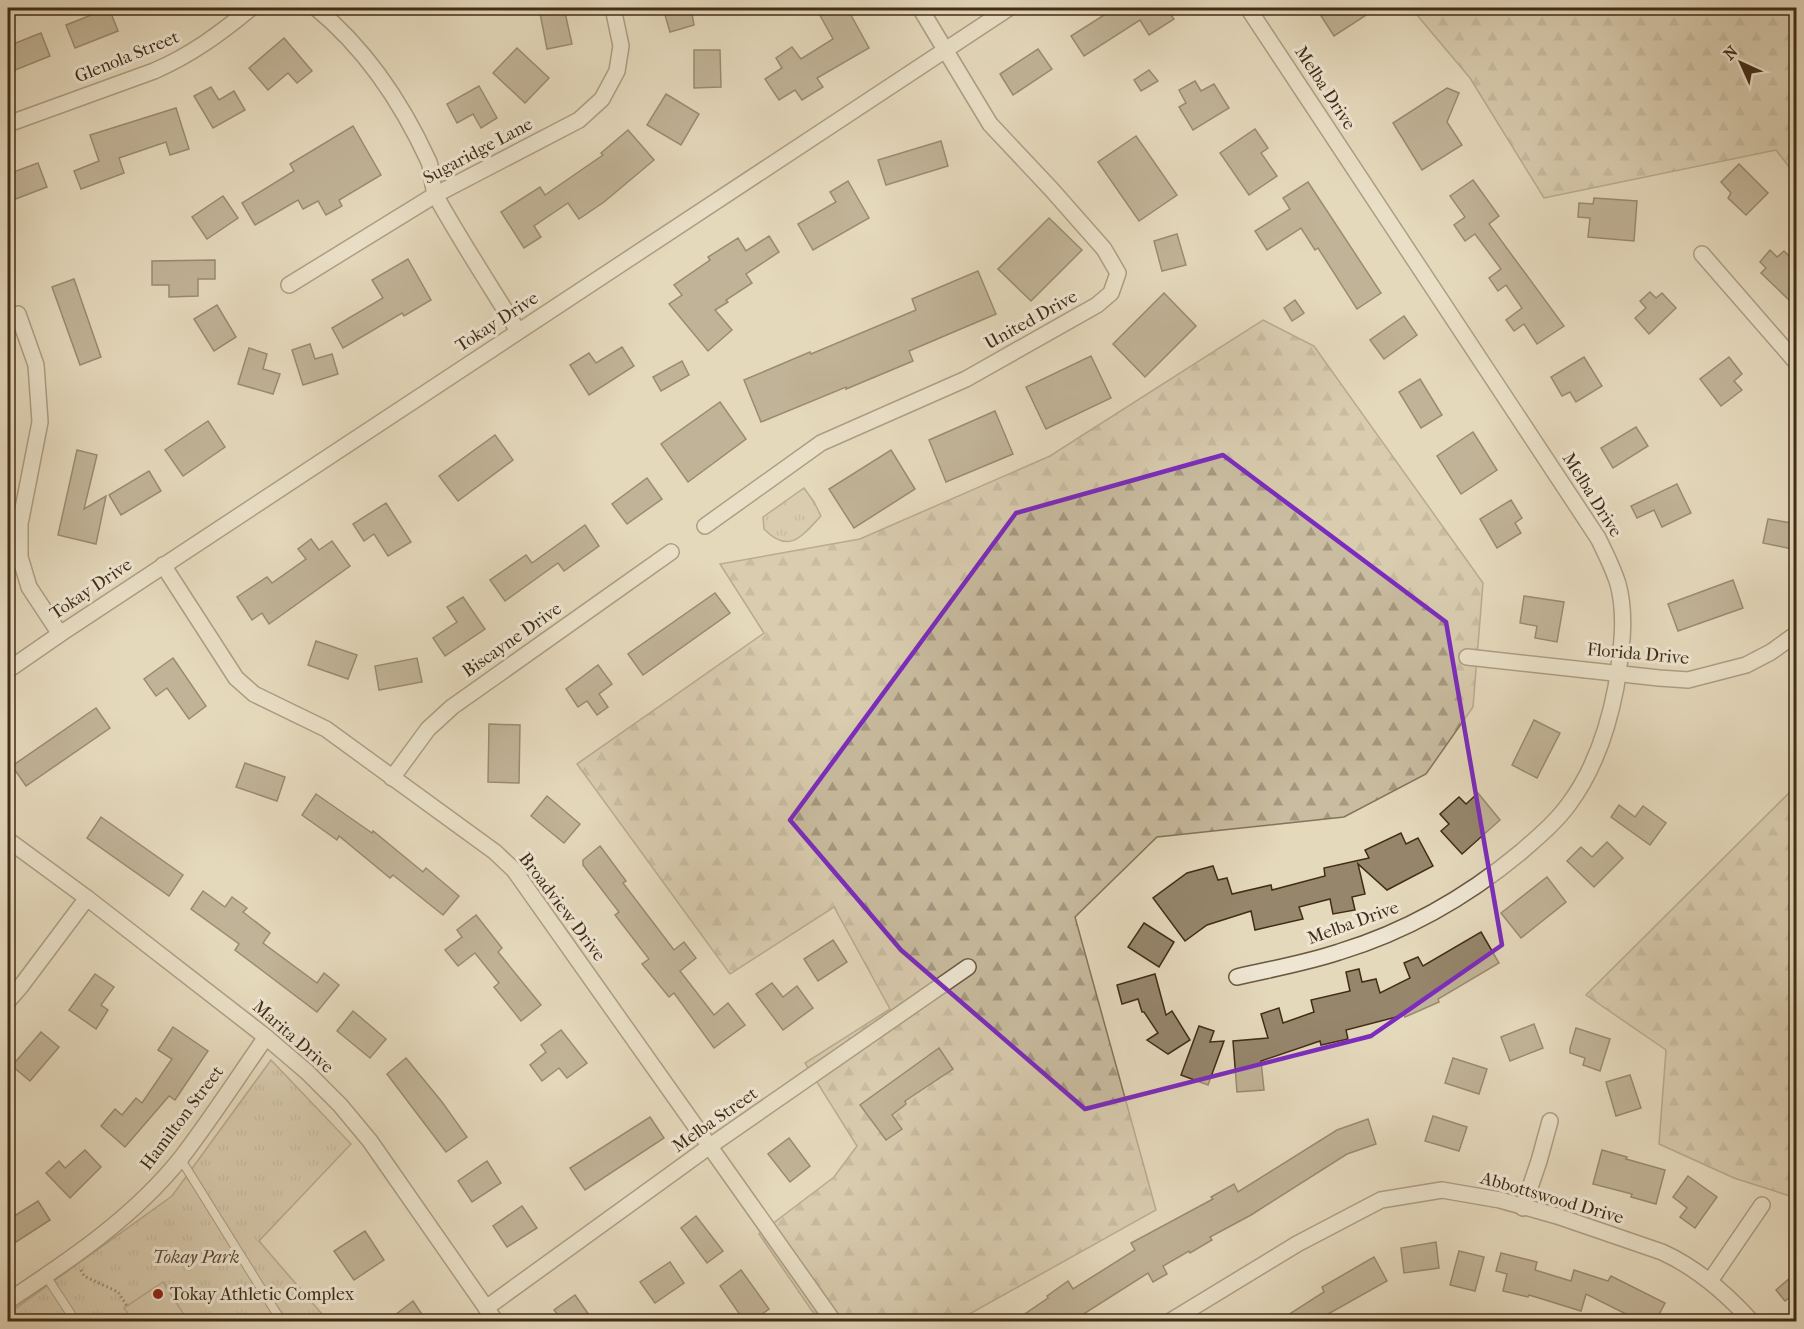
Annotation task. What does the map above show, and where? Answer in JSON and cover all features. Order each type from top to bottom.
[{"type":"street","name":"Glenola Street","points":[[8,124],[176,62],[206,44],[252,8]]},
{"type":"street","points":[[316,8],[352,41],[395,99],[430,166],[435,195],[518,331]]},
{"type":"street","name":"Sugaridge Lane","points":[[289,285],[435,195],[579,120],[602,99],[617,71],[621,46],[613,8]]},
{"type":"street","points":[[920,8],[945,50]]},
{"type":"street","name":"Tokay Drive","points":[[8,670],[163,565],[1009,8]]},
{"type":"street","name":"Melba Drive","points":[[1237,977],[1340,952],[1400,930],[1494,874],[1542,834],[1569,804],[1589,773],[1601,746],[1611,717],[1623,629],[1622,604],[1617,583],[1598,538],[1248,8]]},
{"type":"street","name":"United Drive","points":[[705,526],[822,443],[966,379],[1096,305],[1110,293],[1118,273],[1104,249],[990,124],[945,50]]},
{"type":"street","points":[[1702,254],[1797,362]]},
{"type":"street","points":[[18,314],[36,365],[40,398],[40,422],[20,524],[20,557],[29,587],[60,634]]},
{"type":"street","name":"Biscayne Drive","points":[[392,777],[428,729],[452,707],[671,552]]},
{"type":"street","name":"Broadview Drive","points":[[163,565],[236,678],[244,686],[254,694],[326,729],[495,852],[514,870],[834,1322]]},
{"type":"street","name":"Florida Drive","points":[[1467,657],[1688,680],[1746,665],[1771,652],[1797,634]]},
{"type":"street","name":"Marita Drive","points":[[8,840],[87,898],[266,1037],[307,1072],[340,1105],[370,1141],[496,1322]]},
{"type":"street","points":[[8,1001],[87,898]]},
{"type":"street","name":"Melba Street","points":[[486,1308],[710,1146],[968,967]]},
{"type":"street","name":"Hamilton Street","points":[[8,1301],[114,1226],[152,1190],[180,1158],[266,1037]]},
{"type":"street","points":[[1523,1208],[1550,1121]]},
{"type":"street","name":"Abbottswood Drive","points":[[1169,1322],[1298,1244],[1381,1200],[1442,1190],[1500,1200],[1557,1216],[1662,1252],[1710,1281],[1752,1322]]},
{"type":"street","points":[[1710,1281],[1762,1205]]},
{"type":"lane","points":[[180,1158],[282,1322]]},
{"type":"lane","points":[[46,1276],[76,1322]]},
{"type":"path","points":[[72,1256],[84,1276],[118,1292],[127,1306]]},
{"type":"highlighted area","points":[[1223,455],[1446,622],[1502,945],[1371,1036],[1085,1109],[901,950],[790,820],[1016,513]]},
{"type":"green space","points":[[1411,8],[1796,8],[1796,176],[1776,150],[1544,198],[1470,78]]},
{"type":"green space","points":[[1263,320],[1314,346],[1483,583],[1473,707],[1426,774],[1344,817],[1157,837],[1075,917],[1156,1210],[957,1321],[819,1321],[759,1234],[834,1177],[857,1146],[805,1063],[890,1009],[834,907],[730,974],[577,764],[764,633],[720,564],[860,539],[1050,456]]},
{"type":"green space","points":[[804,488],[821,516],[795,540],[788,542],[773,537],[764,529],[763,517]]},
{"type":"green space","points":[[1796,786],[1796,1201],[1793,1197],[1734,1178],[1659,1144],[1666,1050],[1586,995]]},
{"type":"green space","name":"Tokay Park","points":[[271,1060],[351,1144],[259,1241],[328,1321],[8,1322],[8,1314],[172,1196]]},
{"type":"green space","name":"Tokay Athletic Complex","points":[[163,1282],[188,1321],[133,1321],[124,1308]]},
{"type":"building","points":[[109,8],[118,31],[75,48],[66,25]]},
{"type":"building","points":[[539,8],[564,8],[572,44],[547,49]]},
{"type":"building","points":[[663,8],[691,8],[694,25],[670,32]]},
{"type":"building","points":[[816,8],[847,8],[869,48],[817,78],[823,87],[802,100],[795,90],[779,100],[765,79],[782,68],[776,58],[792,47],[801,59],[833,39]]},
{"type":"building","points":[[1115,8],[1166,8],[1174,19],[1149,35],[1140,20],[1084,56],[1071,36]]},
{"type":"building","points":[[1316,8],[1377,8],[1334,36]]},
{"type":"building","points":[[41,33],[50,56],[8,73],[8,46]]},
{"type":"building","points":[[284,38],[312,71],[297,83],[288,73],[268,90],[249,68]]},
{"type":"building","points":[[517,48],[549,78],[525,103],[493,73]]},
{"type":"building","points":[[1038,49],[1052,69],[1013,95],[1000,74]]},
{"type":"building","points":[[694,50],[720,50],[721,87],[694,88]]},
{"type":"building","points":[[1149,70],[1158,81],[1141,91],[1134,80]]},
{"type":"building","points":[[1195,81],[1201,91],[1214,84],[1229,108],[1193,130],[1179,107],[1186,103],[1179,90]]},
{"type":"building","points":[[479,86],[497,118],[481,128],[473,114],[457,123],[447,104]]},
{"type":"building","points":[[211,87],[219,100],[234,91],[245,110],[213,128],[194,96]]},
{"type":"building","points":[[1447,88],[1459,93],[1447,122],[1462,145],[1422,170],[1393,123]]},
{"type":"building","points":[[666,94],[699,114],[681,145],[647,125]]},
{"type":"building","points":[[176,108],[189,149],[170,155],[166,142],[119,158],[124,173],[81,189],[74,171],[99,161],[90,135]]},
{"type":"building","points":[[353,126],[381,175],[339,200],[342,206],[326,215],[318,201],[303,209],[298,200],[255,225],[242,203],[294,171],[290,164]]},
{"type":"building","points":[[1255,129],[1268,148],[1261,153],[1277,176],[1249,195],[1220,153]]},
{"type":"building","points":[[628,130],[654,160],[604,202],[579,219],[568,203],[534,226],[541,237],[524,248],[501,212],[540,187],[545,195],[603,155],[601,153]]},
{"type":"building","points":[[1136,136],[1177,195],[1139,221],[1098,162]]},
{"type":"building","points":[[941,141],[948,166],[886,185],[878,160]]},
{"type":"building","points":[[38,163],[47,187],[8,202],[8,174]]},
{"type":"building","points":[[1739,164],[1768,193],[1746,215],[1728,198],[1731,193],[1721,182]]},
{"type":"building","points":[[1473,180],[1499,216],[1489,224],[1564,326],[1537,344],[1524,324],[1514,331],[1506,320],[1522,308],[1506,285],[1498,291],[1489,278],[1501,269],[1475,234],[1465,241],[1454,225],[1465,217],[1450,196]]},
{"type":"building","points":[[848,181],[869,218],[813,250],[798,224],[836,202],[830,192]]},
{"type":"building","points":[[1308,182],[1381,293],[1357,309],[1318,248],[1315,250],[1301,228],[1267,250],[1255,231],[1290,209],[1283,198]]},
{"type":"building","points":[[223,196],[238,218],[207,239],[192,217]]},
{"type":"building","points":[[1594,198],[1637,201],[1634,241],[1588,237],[1590,218],[1578,217],[1579,203],[1593,204]]},
{"type":"building","points":[[1049,218],[1082,250],[1031,301],[998,269]]},
{"type":"building","points":[[1177,234],[1186,265],[1162,271],[1154,241]]},
{"type":"building","points":[[769,236],[779,252],[746,274],[752,283],[715,310],[732,330],[708,351],[669,304],[682,295],[674,285],[710,260],[708,257],[738,238],[746,251]]},
{"type":"building","points":[[1770,250],[1777,257],[1784,251],[1797,264],[1797,292],[1789,300],[1761,273],[1766,268],[1760,262]]},
{"type":"building","points":[[408,259],[431,300],[404,316],[402,313],[343,348],[332,328],[383,298],[372,280]]},
{"type":"building","points":[[215,260],[215,279],[198,279],[198,296],[169,297],[169,285],[152,285],[152,261]]},
{"type":"building","points":[[978,271],[996,314],[909,351],[913,361],[761,422],[744,380],[916,310],[912,299]]},
{"type":"building","points":[[74,279],[101,357],[80,365],[52,287]]},
{"type":"building","points":[[1650,292],[1656,298],[1662,293],[1676,308],[1649,334],[1635,318],[1646,308],[1640,301]]},
{"type":"building","points":[[1164,293],[1196,326],[1145,377],[1113,344]]},
{"type":"building","points":[[1295,300],[1304,313],[1292,321],[1284,308]]},
{"type":"building","points":[[217,305],[236,337],[214,351],[194,319]]},
{"type":"building","points":[[1404,316],[1417,335],[1384,359],[1370,340]]},
{"type":"building","points":[[310,344],[315,359],[332,354],[338,374],[303,385],[292,350]]},
{"type":"building","points":[[622,347],[634,366],[589,395],[570,365],[589,353],[596,363]]},
{"type":"building","points":[[249,348],[267,354],[263,369],[280,374],[273,394],[238,384]]},
{"type":"building","points":[[1091,356],[1111,398],[1046,429],[1026,387]]},
{"type":"building","points":[[1584,357],[1602,386],[1576,402],[1570,392],[1562,396],[1551,377]]},
{"type":"building","points":[[1729,357],[1742,374],[1734,381],[1742,390],[1721,406],[1700,379]]},
{"type":"building","points":[[682,361],[689,375],[661,391],[653,377]]},
{"type":"building","points":[[1420,379],[1442,415],[1421,428],[1399,392]]},
{"type":"building","points":[[720,402],[746,439],[688,482],[661,444]]},
{"type":"building","points":[[995,411],[1013,454],[946,482],[929,440]]},
{"type":"building","points":[[208,421],[225,447],[183,476],[165,450]]},
{"type":"building","points":[[1636,427],[1648,446],[1613,468],[1601,448]]},
{"type":"building","points":[[1473,432],[1497,470],[1461,494],[1437,456]]},
{"type":"building","points":[[495,435],[513,460],[458,501],[439,476]]},
{"type":"building","points":[[77,450],[97,455],[84,509],[106,496],[96,544],[58,535]]},
{"type":"building","points":[[891,450],[915,489],[854,528],[829,489]]},
{"type":"building","points":[[149,471],[161,491],[121,515],[109,495]]},
{"type":"building","points":[[647,478],[662,499],[627,524],[612,504]]},
{"type":"building","points":[[1677,484],[1691,513],[1662,527],[1654,510],[1637,518],[1631,506]]},
{"type":"building","points":[[1511,500],[1522,518],[1515,523],[1521,533],[1497,548],[1480,519]]},
{"type":"building","points":[[386,503],[411,542],[388,556],[374,534],[364,541],[353,524]]},
{"type":"building","points":[[1768,519],[1797,524],[1797,550],[1763,543]]},
{"type":"building","points":[[585,525],[599,546],[564,571],[558,563],[505,601],[490,580],[526,555],[532,563]]},
{"type":"building","points":[[311,539],[319,550],[332,541],[350,566],[269,624],[262,613],[252,620],[237,597],[267,577],[272,583],[306,559],[298,549]]},
{"type":"building","points":[[1733,580],[1743,608],[1678,631],[1668,604]]},
{"type":"building","points":[[715,593],[730,613],[643,675],[628,654]]},
{"type":"building","points":[[1524,596],[1564,602],[1557,642],[1535,638],[1537,626],[1520,623]]},
{"type":"building","points":[[463,597],[485,629],[445,656],[433,638],[457,622],[447,607]]},
{"type":"building","points":[[316,641],[357,655],[348,679],[308,665]]},
{"type":"building","points":[[173,658],[206,706],[189,719],[167,688],[156,696],[144,679]]},
{"type":"building","points":[[417,658],[422,682],[379,690],[375,666]]},
{"type":"building","points":[[598,665],[612,684],[599,694],[608,707],[597,715],[587,701],[578,707],[566,689]]},
{"type":"building","points":[[96,708],[110,728],[26,786],[12,766]]},
{"type":"building","points":[[1534,720],[1560,733],[1537,778],[1512,765]]},
{"type":"building","points":[[489,724],[520,725],[519,783],[488,782]]},
{"type":"building","points":[[245,763],[285,777],[277,801],[236,787]]},
{"type":"building","points":[[1478,793],[1500,820],[1462,854],[1441,831],[1449,824],[1440,814],[1459,797],[1466,804]]},
{"type":"building","points":[[316,794],[372,833],[373,831],[423,872],[426,868],[459,896],[443,915],[393,875],[390,878],[339,836],[337,840],[302,815]]},
{"type":"building","points":[[547,796],[580,824],[564,843],[531,816]]},
{"type":"building","points":[[1619,805],[1635,817],[1643,806],[1666,823],[1650,845],[1611,817]]},
{"type":"building","points":[[101,817],[183,875],[169,896],[87,838]]},
{"type":"building","points":[[1401,833],[1406,844],[1418,838],[1433,866],[1387,890],[1358,864],[1365,894],[1352,897],[1355,910],[1333,914],[1330,899],[1299,907],[1303,919],[1255,930],[1251,911],[1207,925],[1185,941],[1153,898],[1187,873],[1213,866],[1218,880],[1227,878],[1232,894],[1271,885],[1272,890],[1325,876],[1324,868],[1369,858],[1365,850]]},
{"type":"building","points":[[1607,842],[1623,858],[1594,887],[1567,861],[1581,847],[1592,857]]},
{"type":"building","points":[[600,846],[626,881],[623,883],[674,950],[684,942],[696,958],[680,971],[714,1015],[728,1003],[745,1025],[714,1048],[674,993],[669,997],[642,964],[649,959],[615,915],[619,912],[583,865],[583,860]]},
{"type":"building","points":[[1547,877],[1566,902],[1521,938],[1501,913]]},
{"type":"building","points":[[203,891],[225,907],[232,897],[247,908],[243,912],[270,933],[263,943],[317,983],[324,973],[339,985],[317,1012],[235,950],[239,944],[191,909]]},
{"type":"building","points":[[476,915],[502,948],[498,952],[541,1005],[521,1021],[494,987],[499,983],[475,953],[458,966],[445,950],[462,937],[457,930]]},
{"type":"building","points":[[1144,923],[1174,942],[1159,967],[1128,947]]},
{"type":"building","points":[[1481,932],[1499,963],[1438,999],[1439,1002],[1405,1017],[1404,1015],[1346,1030],[1348,1039],[1321,1045],[1320,1041],[1261,1061],[1264,1090],[1237,1092],[1233,1041],[1268,1038],[1261,1014],[1279,1008],[1283,1023],[1314,1012],[1311,1000],[1350,991],[1346,972],[1359,969],[1362,982],[1376,979],[1380,993],[1410,978],[1404,963],[1418,957],[1423,966]]},
{"type":"building","points":[[833,940],[847,962],[818,981],[804,959]]},
{"type":"building","points":[[95,974],[114,987],[101,1005],[108,1010],[96,1029],[69,1010]]},
{"type":"building","points":[[1155,974],[1166,1015],[1172,1011],[1190,1040],[1168,1054],[1147,1040],[1158,1033],[1142,1012],[1138,999],[1122,1004],[1117,985]]},
{"type":"building","points":[[772,983],[783,997],[797,986],[813,1008],[783,1030],[756,994]]},
{"type":"building","points":[[353,1011],[386,1039],[370,1058],[337,1031]]},
{"type":"building","points":[[1534,1024],[1543,1048],[1510,1061],[1501,1037]]},
{"type":"building","points":[[1199,1026],[1214,1031],[1210,1042],[1224,1041],[1208,1085],[1181,1075]]},
{"type":"building","points":[[173,1027],[208,1051],[175,1100],[169,1096],[125,1147],[101,1126],[115,1109],[122,1115],[136,1098],[142,1103],[172,1059],[158,1050]]},
{"type":"building","points":[[1576,1028],[1610,1039],[1600,1071],[1583,1065],[1585,1058],[1570,1053]]},
{"type":"building","points":[[561,1030],[587,1063],[567,1078],[559,1068],[542,1081],[530,1065],[546,1052],[541,1045]]},
{"type":"building","points":[[41,1032],[59,1047],[30,1081],[12,1066]]},
{"type":"building","points":[[939,1048],[953,1069],[905,1101],[906,1104],[892,1115],[902,1129],[886,1140],[860,1105]]},
{"type":"building","points":[[406,1058],[467,1137],[446,1152],[387,1074]]},
{"type":"building","points":[[1453,1058],[1487,1069],[1479,1094],[1445,1083]]},
{"type":"building","points":[[1630,1075],[1641,1108],[1616,1116],[1606,1082]]},
{"type":"building","points":[[1433,1116],[1467,1127],[1459,1151],[1425,1141]]},
{"type":"building","points":[[650,1117],[664,1138],[585,1190],[570,1168]]},
{"type":"building","points":[[1368,1119],[1376,1144],[1347,1154],[1251,1215],[1210,1237],[1212,1240],[1163,1266],[1167,1274],[1153,1282],[1148,1273],[1071,1322],[1013,1322],[1068,1281],[1073,1289],[1135,1250],[1131,1243],[1213,1199],[1211,1197],[1234,1184],[1238,1192],[1337,1130]]},
{"type":"building","points":[[789,1138],[810,1166],[790,1182],[768,1154]]},
{"type":"building","points":[[85,1150],[101,1167],[70,1198],[46,1173],[59,1161],[65,1168]]},
{"type":"building","points":[[1602,1150],[1665,1170],[1656,1204],[1631,1197],[1632,1194],[1593,1184]]},
{"type":"building","points":[[487,1161],[501,1183],[472,1202],[458,1181]]},
{"type":"building","points":[[1688,1176],[1717,1197],[1695,1228],[1680,1217],[1687,1208],[1673,1197]]},
{"type":"building","points":[[38,1201],[50,1220],[13,1244],[8,1236],[8,1220]]},
{"type":"building","points":[[522,1206],[537,1228],[507,1247],[493,1226]]},
{"type":"building","points":[[696,1216],[723,1251],[707,1263],[681,1228]]},
{"type":"building","points":[[365,1231],[384,1260],[354,1280],[334,1251]]},
{"type":"building","points":[[1436,1242],[1439,1268],[1404,1273],[1401,1248]]},
{"type":"building","points":[[1459,1251],[1484,1257],[1475,1291],[1450,1285]]},
{"type":"building","points":[[1501,1253],[1537,1262],[1535,1270],[1571,1281],[1574,1270],[1608,1281],[1611,1276],[1665,1303],[1655,1322],[1642,1322],[1586,1294],[1581,1311],[1529,1295],[1528,1297],[1503,1291],[1507,1274],[1496,1271]]},
{"type":"building","points":[[1374,1257],[1387,1281],[1328,1314],[1332,1322],[1277,1322],[1324,1292],[1322,1287]]},
{"type":"building","points":[[670,1262],[684,1283],[655,1303],[640,1282]]},
{"type":"building","points":[[741,1270],[769,1309],[751,1322],[745,1322],[720,1286]]},
{"type":"building","points":[[1797,1272],[1797,1292],[1785,1301],[1776,1290]]},
{"type":"building","points":[[575,1295],[594,1322],[563,1322],[554,1310]]},
{"type":"building","points":[[413,1301],[427,1322],[386,1322]]},
{"type":"place","name":"Tokay Athletic Complex","points":[[158,1294]]}]
